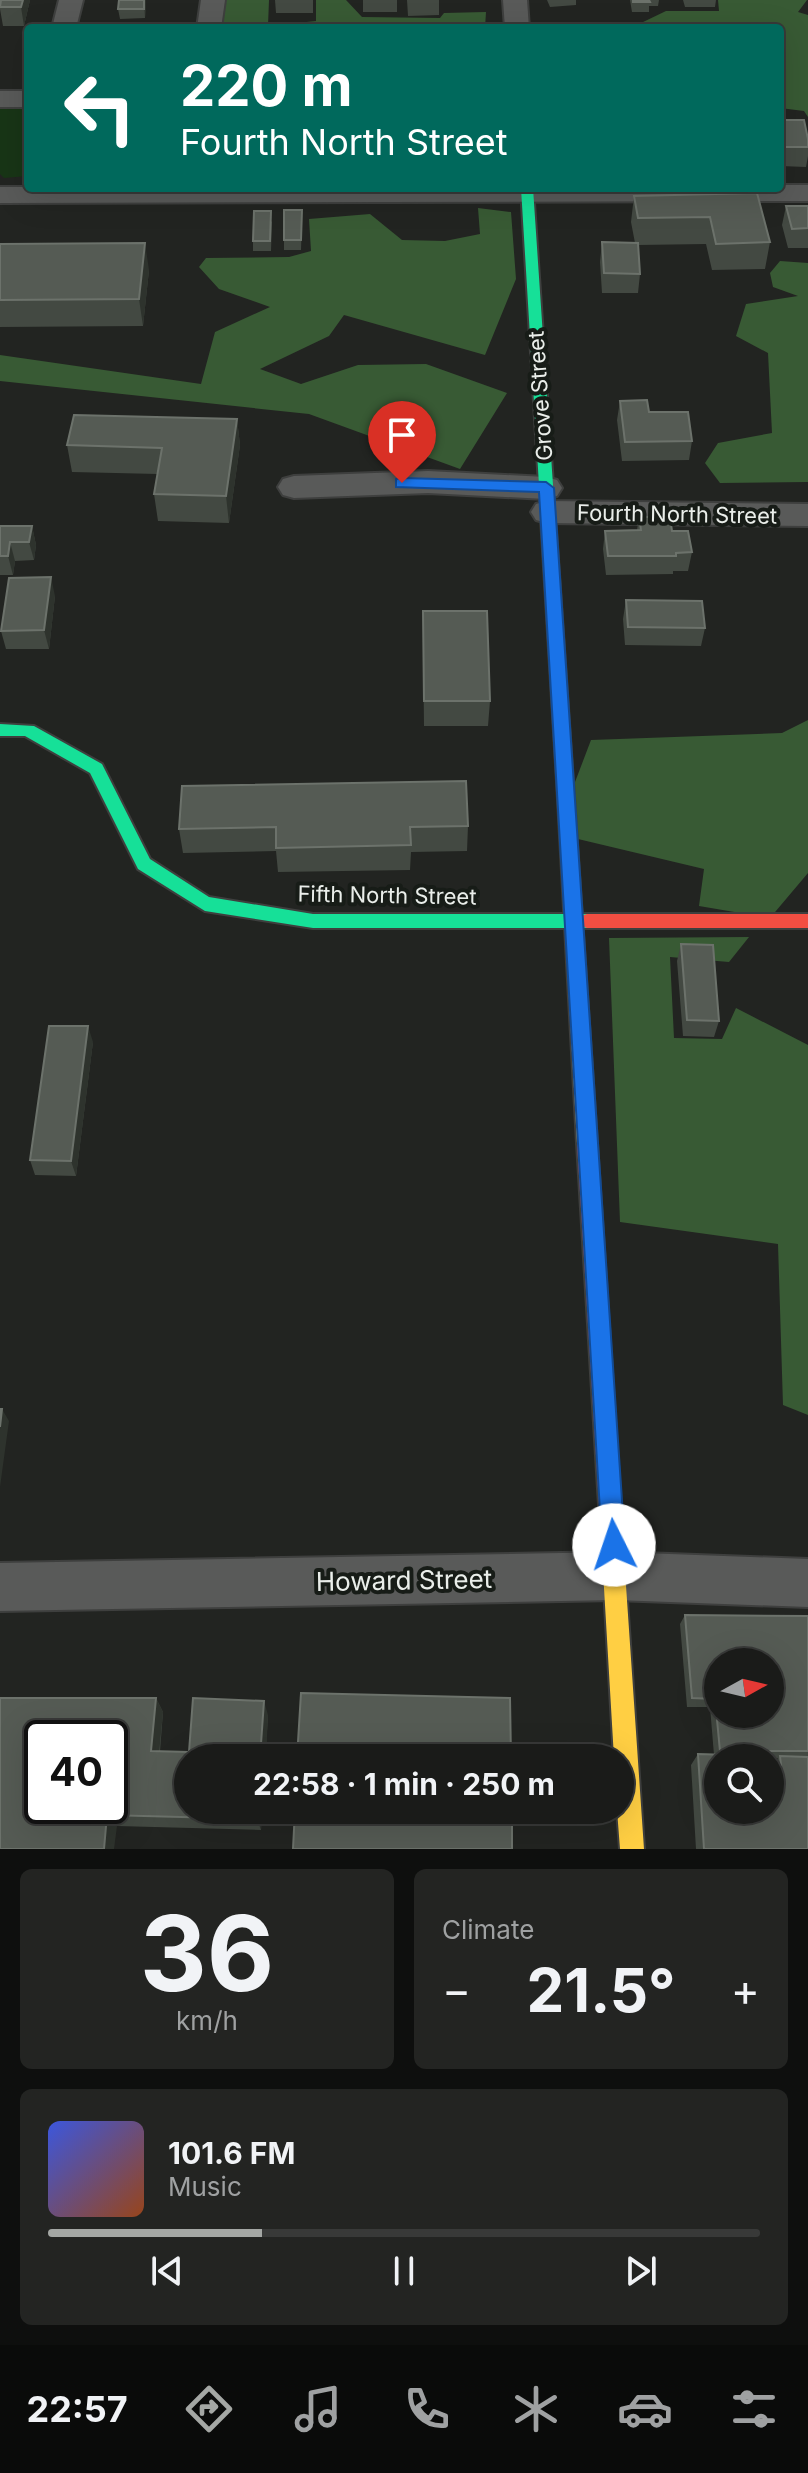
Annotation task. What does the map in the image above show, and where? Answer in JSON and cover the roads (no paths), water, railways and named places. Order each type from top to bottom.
[{"type":"street","points":[[65,24],[71,0]]},
{"type":"street","points":[[210,24],[213,0]]},
{"type":"street","points":[[515,0],[517,24]]},
{"type":"street","points":[[0,99],[24,99]]},
{"type":"street","points":[[0,195],[316,192]]},
{"type":"street","name":"Grove Street","points":[[527,192],[632,1849]]},
{"type":"street","points":[[714,192],[808,193]]},
{"type":"street","name":"Fourth North Street","points":[[294,487],[428,482],[546,500],[808,515]]},
{"type":"street","name":"Fifth North Street","points":[[0,730],[28,730],[96,769],[144,864],[205,904],[313,921],[808,921]]},
{"type":"street","name":"Howard Street","points":[[0,1587],[616,1576],[808,1583]]}]
